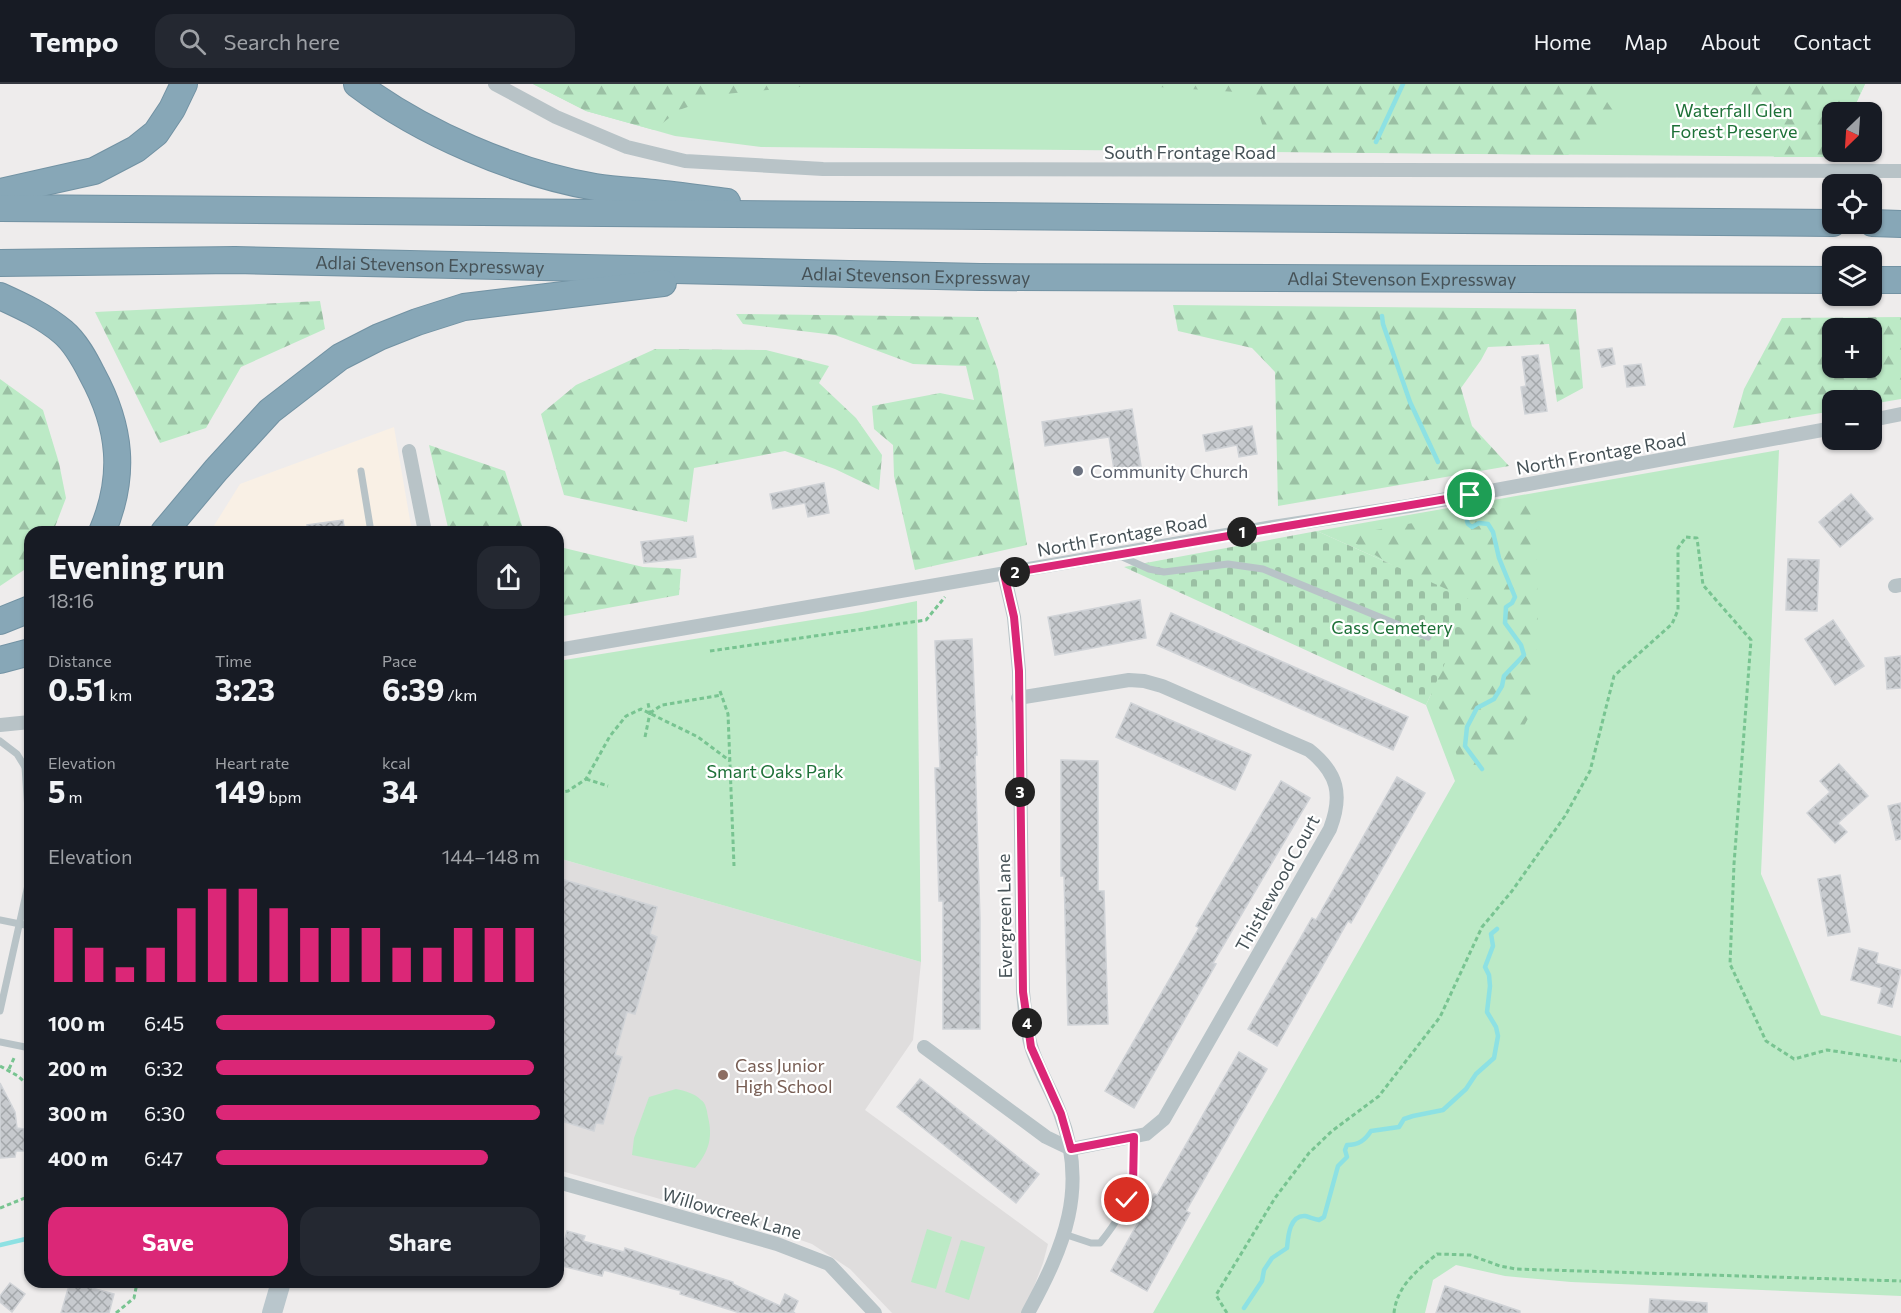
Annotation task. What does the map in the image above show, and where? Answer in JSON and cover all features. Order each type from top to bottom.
[{"type":"highway","points":[[0,192],[94,171],[136,149],[156,133],[172,109],[184,84]]},
{"type":"highway","points":[[357,84],[393,109],[448,139],[494,159],[558,178],[595,187],[825,216]]},
{"type":"highway","points":[[0,208],[1822,223]]},
{"type":"highway","points":[[1882,223],[1901,224]]},
{"type":"highway","name":"Adlai Stevenson Expressway","points":[[0,263],[235,260],[992,277],[1822,280]]},
{"type":"highway","points":[[169,526],[270,411],[340,357],[379,337],[464,307],[746,272]]},
{"type":"highway","points":[[1882,280],[1901,280]]},
{"type":"highway","points":[[0,296],[37,313],[65,334],[85,360],[103,394],[117,442],[116,477],[112,502],[104,526]]},
{"type":"highway","points":[[0,621],[24,611]]},
{"type":"highway","points":[[0,660],[24,654]]},
{"type":"street","name":"South Frontage Road","points":[[495,84],[556,117],[627,147],[685,161],[823,169],[1901,171]]},
{"type":"street","points":[[1882,418],[1901,414]]},
{"type":"street","name":"North Frontage Road","points":[[564,649],[1273,527],[1409,506],[1822,430]]},
{"type":"street","points":[[409,451],[424,526]]},
{"type":"street","name":"Evergreen Lane","points":[[1004,574],[1014,617],[1017,646],[1025,1015],[1031,1047],[1061,1114],[1071,1149],[1073,1186],[1070,1210],[1059,1252],[1028,1313]]},
{"type":"street","name":"Thistlewood Court","points":[[1018,698],[1130,680],[1162,686],[1309,750],[1324,762],[1337,795],[1336,812],[1330,829],[1164,1119],[1146,1134],[1071,1149]]},
{"type":"street","points":[[0,725],[24,723]]},
{"type":"street","points":[[924,1047],[1046,1137],[1071,1149]]},
{"type":"street","name":"Willowcreek Lane","points":[[564,1184],[777,1244],[829,1264],[875,1313]]},
{"type":"street","points":[[272,1313],[279,1288]]},
{"type":"lane","points":[[361,471],[370,526]]},
{"type":"lane","points":[[1117,555],[1149,569],[1164,572],[1228,564],[1263,569],[1428,637]]},
{"type":"lane","points":[[0,741],[16,754],[24,766]]},
{"type":"lane","points":[[0,1011],[24,905]]},
{"type":"lane","points":[[0,920],[24,925]]},
{"type":"lane","points":[[0,1042],[24,1047]]},
{"type":"lane","points":[[1064,1234],[1091,1243],[1100,1243],[1108,1233],[1127,1200],[1133,1184],[1134,1137]]},
{"type":"path","points":[[1227,1313],[1216,1295],[1275,1198],[1310,1153],[1332,1131],[1379,1096],[1440,1017],[1482,927],[1512,891],[1565,816],[1590,771],[1614,676],[1672,624],[1678,610],[1678,548],[1686,537],[1697,538],[1703,585],[1751,640],[1734,864],[1730,964],[1766,1041],[1794,1059],[1827,1050],[1901,1061]]},
{"type":"path","points":[[710,651],[926,620],[957,581]]},
{"type":"path","points":[[650,713],[662,705],[721,693],[728,714],[734,866]]},
{"type":"path","points":[[645,737],[650,713],[648,703]]},
{"type":"path","points":[[564,791],[585,780],[610,736],[626,716],[640,709],[698,737],[730,760]]},
{"type":"path","points":[[585,780],[608,786]]},
{"type":"path","points":[[9,1070],[16,1055],[23,1059]]},
{"type":"path","points":[[0,1066],[24,1082]]},
{"type":"path","points":[[0,1208],[24,1198]]},
{"type":"path","points":[[1394,1313],[1400,1291],[1410,1277],[1437,1254],[1470,1255],[1516,1269],[1901,1281]]},
{"type":"path","points":[[116,1313],[134,1298],[137,1288]]},
{"type":"shaded area","points":[[394,427],[411,526],[214,526],[240,484]]},
{"type":"shaded area","name":"Cass Junior High School","points":[[564,860],[921,962],[913,1040],[865,1110],[1048,1244],[1029,1300],[1021,1313],[892,1313],[850,1269],[812,1244],[564,1172]]},
{"type":"green space","name":"Waterfall Glen Forest Preserve","points":[[533,84],[1865,84],[1857,102],[1822,102],[1822,157],[761,147],[675,136],[586,111]]},
{"type":"green space","points":[[533,84],[831,84],[725,94],[679,110],[654,130],[586,111]]},
{"type":"green space","points":[[1112,84],[1590,84],[1601,93],[1616,115],[1598,135],[1568,155],[1271,152],[1252,93]]},
{"type":"green space","points":[[1744,84],[1865,84],[1857,102],[1822,102],[1822,157],[1774,157],[1761,120]]},
{"type":"green space","points":[[320,301],[325,329],[241,367],[206,428],[160,443],[95,312]]},
{"type":"green space","points":[[1173,305],[1576,309],[1583,388],[1557,402],[1549,344],[1488,347],[1461,388],[1472,426],[1509,466],[1278,506],[1275,372],[1252,348],[1178,331]]},
{"type":"green space","points":[[736,314],[978,317],[998,370],[1027,545],[915,570],[894,476],[893,445],[874,429],[872,406],[940,393],[974,400],[966,366],[913,364],[835,335],[743,324]]},
{"type":"green space","points":[[1901,317],[1901,399],[1882,402],[1882,390],[1822,390],[1822,413],[1733,428],[1744,389],[1782,318]]},
{"type":"green space","points":[[655,349],[766,350],[829,366],[819,383],[856,418],[882,455],[879,490],[835,469],[785,451],[694,468],[687,522],[564,495],[541,414],[576,385]]},
{"type":"green space","points":[[0,379],[43,410],[59,463],[66,498],[55,526],[24,526],[24,570],[0,586]]},
{"type":"green space","points":[[429,445],[505,471],[522,526],[448,526]]},
{"type":"green space","points":[[1779,450],[1761,874],[1821,1015],[1901,1036],[1901,1296],[1571,1282],[1505,1276],[1456,1265],[1433,1280],[1425,1313],[1153,1313],[1455,781],[1426,705],[1473,601],[1317,531]]},
{"type":"green space","points":[[1536,500],[1538,636],[1532,711],[1506,760],[1460,767],[1447,721],[1428,690],[1461,606],[1343,536]]},
{"type":"green space","name":"Cass Cemetery","points":[[1317,531],[1473,601],[1426,705],[1124,567]]},
{"type":"green space","points":[[564,548],[643,567],[681,569],[679,595],[564,616]]},
{"type":"green space","name":"Smart Oaks Park","points":[[917,601],[921,962],[564,860],[564,660]]},
{"type":"green space","points":[[676,1089],[703,1101],[707,1110],[709,1144],[695,1168],[632,1155],[634,1138],[649,1097]]},
{"type":"green space","points":[[927,1229],[952,1237],[936,1289],[911,1282]]},
{"type":"green space","points":[[961,1240],[985,1247],[969,1300],[945,1292]]},
{"type":"building","points":[[1612,348],[1615,364],[1602,367],[1598,350]]},
{"type":"building","points":[[1538,355],[1547,411],[1525,414],[1521,387],[1526,386],[1522,357]]},
{"type":"building","points":[[1641,364],[1645,385],[1627,387],[1624,366]]},
{"type":"building","points":[[1132,409],[1141,466],[1114,470],[1109,437],[1045,446],[1042,422]]},
{"type":"building","points":[[1252,426],[1257,454],[1239,457],[1237,445],[1206,451],[1203,435]]},
{"type":"building","points":[[824,483],[829,513],[808,517],[805,503],[773,509],[770,494]]},
{"type":"building","points":[[1851,494],[1873,519],[1840,547],[1819,522]]},
{"type":"building","points":[[343,520],[344,526],[307,526]]},
{"type":"building","points":[[693,536],[696,557],[644,563],[641,542]]},
{"type":"building","points":[[1788,559],[1819,560],[1817,611],[1786,610]]},
{"type":"building","points":[[1140,600],[1146,638],[1055,655],[1048,617]]},
{"type":"building","points":[[1171,613],[1408,717],[1393,750],[1157,645]]},
{"type":"building","points":[[1833,620],[1864,666],[1835,685],[1805,639]]},
{"type":"building","points":[[972,639],[977,755],[975,755],[980,919],[980,1029],[943,1029],[943,901],[939,901],[935,768],[940,768],[935,641]]},
{"type":"building","points":[[1901,656],[1901,688],[1887,689],[1885,658]]},
{"type":"building","points":[[1131,703],[1251,755],[1235,790],[1116,737]]},
{"type":"building","points":[[1061,760],[1098,761],[1098,891],[1104,891],[1108,1024],[1068,1025],[1064,876],[1061,876]]},
{"type":"building","points":[[1839,764],[1868,796],[1838,823],[1847,832],[1835,843],[1807,813],[1830,792],[1820,781]]},
{"type":"building","points":[[1397,777],[1425,793],[1351,923],[1348,921],[1277,1046],[1248,1029],[1312,918],[1316,920]]},
{"type":"building","points":[[1281,781],[1310,798],[1213,963],[1216,964],[1134,1108],[1105,1091],[1199,928],[1196,926]]},
{"type":"building","points":[[1901,803],[1901,839],[1896,840],[1888,806]]},
{"type":"building","points":[[1840,875],[1850,932],[1828,936],[1818,879]]},
{"type":"building","points":[[564,880],[657,907],[650,934],[657,937],[635,1014],[627,1012],[615,1055],[622,1057],[603,1124],[596,1123],[594,1131],[564,1122]]},
{"type":"building","points":[[1859,948],[1878,953],[1876,963],[1901,970],[1892,1007],[1878,1003],[1882,988],[1851,980]]},
{"type":"building","points":[[1239,1052],[1267,1069],[1186,1211],[1190,1213],[1147,1291],[1111,1271]]},
{"type":"building","points":[[920,1079],[1039,1174],[1016,1203],[897,1107]]},
{"type":"building","points":[[0,1083],[15,1112],[17,1128],[24,1129],[24,1151],[16,1151],[15,1157],[0,1158]]},
{"type":"building","points":[[567,1231],[585,1236],[583,1241],[624,1252],[625,1248],[733,1282],[780,1306],[785,1294],[798,1301],[793,1312],[795,1313],[740,1313],[680,1294],[681,1291],[604,1270],[602,1276],[564,1266],[564,1242]]},
{"type":"building","points":[[10,1283],[25,1294],[12,1312],[0,1302],[0,1296]]},
{"type":"building","points":[[1445,1286],[1520,1311],[1520,1313],[1436,1313]]},
{"type":"building","points":[[68,1288],[92,1288],[114,1294],[109,1313],[61,1313]]},
{"type":"building","points":[[1650,1299],[1707,1303],[1707,1313],[1649,1313]]},
{"type":"waterway","points":[[1376,142],[1403,84]]},
{"type":"waterway","points":[[1382,316],[1410,402],[1438,462]]},
{"type":"waterway","points":[[1467,521],[1472,527],[1479,523],[1488,524],[1493,532],[1499,558],[1515,597],[1506,607],[1505,623],[1521,645],[1524,655],[1504,676],[1502,686],[1494,699],[1477,708],[1467,727],[1465,746],[1482,769]]},
{"type":"waterway","points":[[1244,1308],[1262,1281],[1264,1270],[1272,1258],[1287,1248],[1290,1228],[1296,1219],[1305,1216],[1319,1220],[1324,1217],[1338,1166],[1347,1157],[1345,1150],[1347,1145],[1361,1141],[1371,1131],[1399,1127],[1404,1119],[1443,1110],[1494,1058],[1498,1036],[1496,1027],[1487,1012],[1490,986],[1489,975],[1485,967],[1493,946],[1491,934],[1497,929]]},
{"type":"waterway","points":[[0,1245],[24,1239]]},
{"type":"place","name":"Community Church","points":[[1078,471]]},
{"type":"place","name":"Cass Junior High School","points":[[723,1075]]},
{"type":"route","points":[[1127,1200],[1133,1184],[1134,1137],[1071,1149],[1061,1114],[1031,1047],[1023,992],[1019,671],[1014,617],[1004,574],[1470,495]]}]
